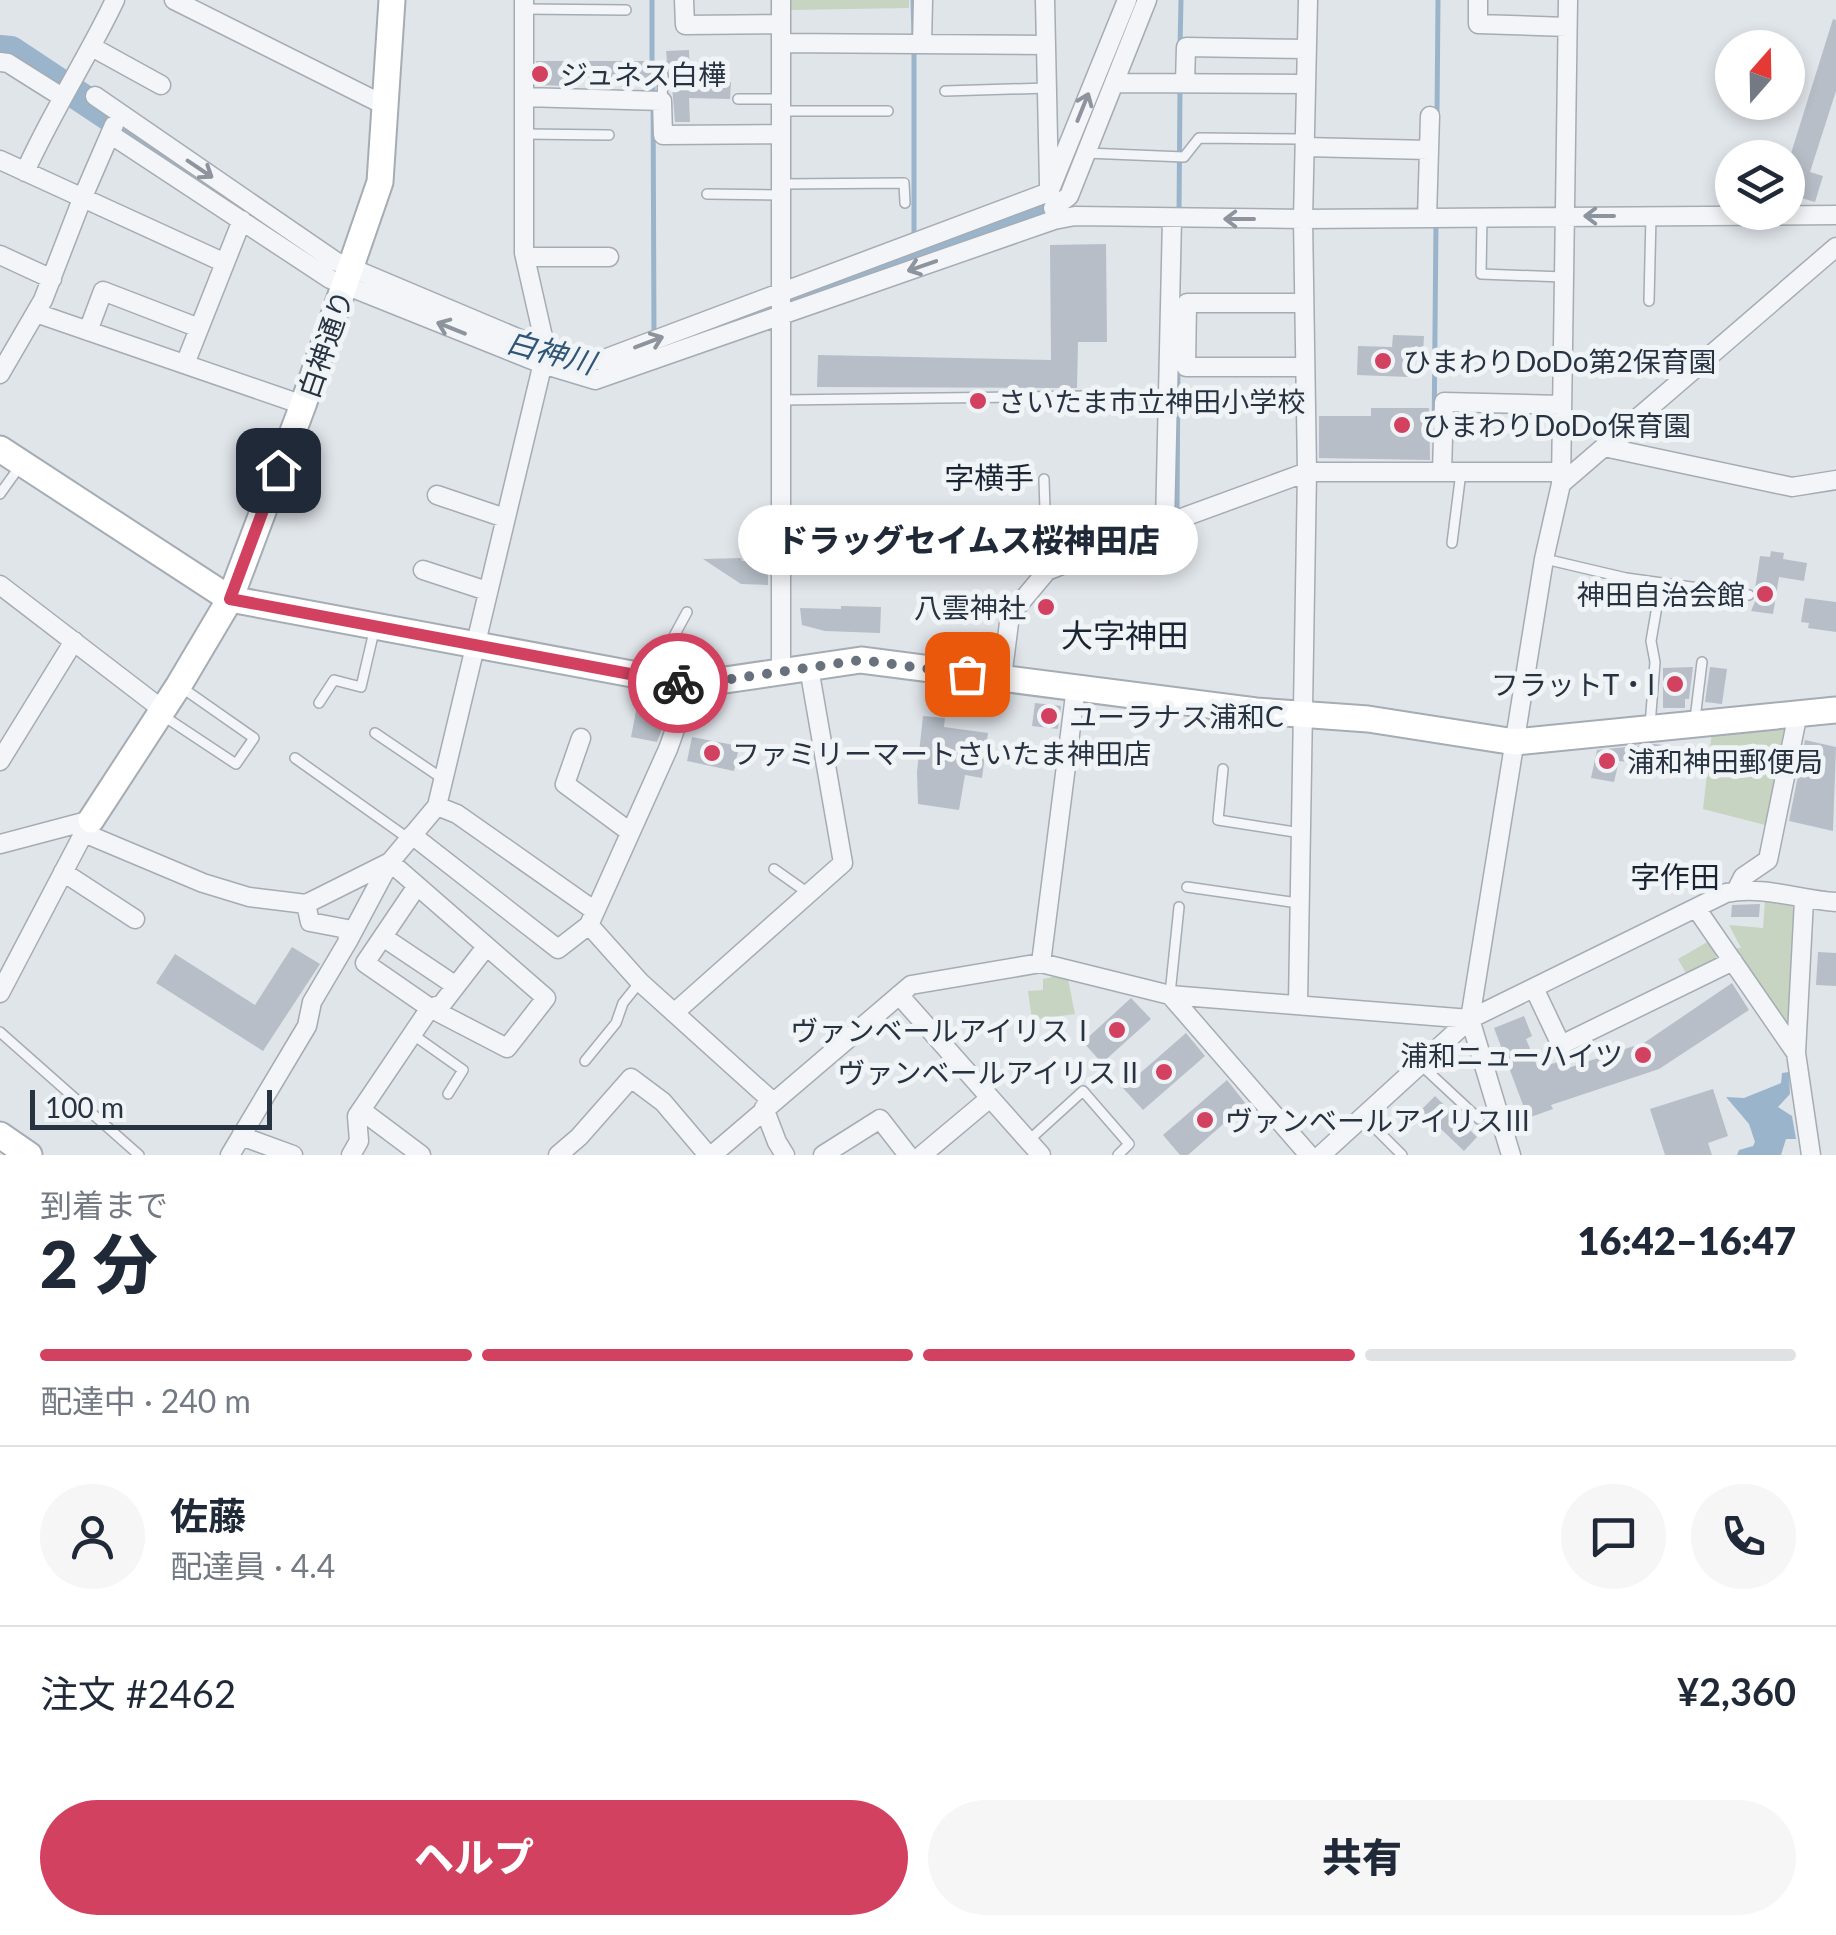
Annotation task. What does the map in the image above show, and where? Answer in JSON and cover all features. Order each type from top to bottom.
[{"type":"street","points":[[25,172],[115,0]]},
{"type":"street","points":[[174,0],[386,106]]},
{"type":"street","name":"白神通り","points":[[87,826],[230,599],[303,405],[380,182],[392,0]]},
{"type":"street","points":[[684,0],[685,25],[922,44],[1046,45]]},
{"type":"street","points":[[781,0],[781,672]]},
{"type":"street","points":[[922,0],[922,44]]},
{"type":"street","points":[[1045,0],[1052,207]]},
{"type":"street","points":[[1052,207],[1127,0]]},
{"type":"street","points":[[115,123],[335,261],[348,276],[595,380],[781,316],[1052,207],[1069,196],[1147,0]]},
{"type":"street","points":[[1298,1004],[1307,472],[1303,220],[1308,0]]},
{"type":"street","points":[[1478,0],[1478,24],[1567,27]]},
{"type":"street","points":[[1511,1155],[1470,1020],[1544,559],[1561,478],[1568,0]]},
{"type":"street","points":[[230,1155],[308,1026],[312,1002],[390,862],[436,806],[443,779],[544,357],[525,257],[524,4]]},
{"type":"street","points":[[1186,83],[1186,46],[1307,49]]},
{"type":"street","points":[[92,47],[162,85]]},
{"type":"street","points":[[0,62],[65,91]]},
{"type":"street","points":[[1114,82],[1306,84]]},
{"type":"street","points":[[95,96],[115,123],[242,220],[330,280],[348,276]]},
{"type":"street","points":[[524,97],[662,101],[662,135],[781,134]]},
{"type":"street","points":[[1427,218],[1430,116]]},
{"type":"street","points":[[0,374],[36,313],[115,123]]},
{"type":"street","points":[[1305,143],[1429,150]]},
{"type":"street","points":[[0,160],[225,263]]},
{"type":"street","points":[[544,357],[604,359],[781,292],[1052,207],[1075,216],[1172,219],[1836,215]]},
{"type":"street","points":[[1165,524],[1172,219]]},
{"type":"street","points":[[185,364],[242,220]]},
{"type":"street","points":[[1002,678],[1010,615],[1047,572],[1307,472],[1451,472],[1561,478],[1604,447],[1836,247]]},
{"type":"street","points":[[0,254],[52,278]]},
{"type":"street","points":[[525,257],[609,257]]},
{"type":"street","points":[[88,331],[103,291],[199,328]]},
{"type":"street","points":[[1304,303],[1187,304],[1186,367],[1305,367]]},
{"type":"street","points":[[36,313],[303,405]]},
{"type":"street","points":[[1451,472],[1444,402],[1562,405]]},
{"type":"street","points":[[1604,447],[1792,487],[1836,480]]},
{"type":"street","points":[[0,449],[230,599],[690,685],[861,660],[1368,719],[1515,742],[1836,710]]},
{"type":"street","points":[[437,495],[505,518]]},
{"type":"street","points":[[423,570],[486,591]]},
{"type":"street","points":[[0,585],[162,712]]},
{"type":"street","points":[[0,761],[74,642]]},
{"type":"street","points":[[674,1013],[843,863],[809,668]]},
{"type":"street","points":[[410,837],[558,949],[592,918],[668,749],[690,685]]},
{"type":"street","points":[[1041,963],[1076,688]]},
{"type":"street","points":[[1736,891],[1743,877],[1768,860],[1798,713]]},
{"type":"street","points":[[581,738],[565,784],[630,832]]},
{"type":"street","points":[[436,806],[457,814],[592,918],[640,982],[768,1104],[777,1142],[786,1155]]},
{"type":"street","points":[[0,844],[87,826],[203,883],[249,898],[306,904],[390,862]]},
{"type":"street","points":[[0,992],[87,826]]},
{"type":"street","points":[[390,862],[546,998],[507,1048],[430,1008],[365,962],[417,886]]},
{"type":"street","points":[[63,872],[134,919]]},
{"type":"street","points":[[1322,1155],[1470,1020],[1696,908],[1736,891],[1836,902]]},
{"type":"street","points":[[1804,900],[1796,1052],[1811,1155]]},
{"type":"street","points":[[306,904],[310,922],[347,929],[348,941]]},
{"type":"street","points":[[1696,908],[1796,1052]]},
{"type":"street","points":[[383,936],[456,986]]},
{"type":"street","points":[[351,1155],[359,1141],[356,1116],[430,1008],[442,1004],[486,947]]},
{"type":"street","points":[[1534,988],[1561,1045],[1733,961]]},
{"type":"street","points":[[558,1155],[580,1137],[632,1078],[662,1102],[710,1155],[910,985],[1041,963],[1170,995],[1470,1020]]},
{"type":"street","points":[[899,994],[1034,1148]]},
{"type":"street","points":[[1170,995],[1308,1155]]},
{"type":"street","points":[[922,1155],[990,1098]]},
{"type":"street","points":[[361,1110],[421,1155]]},
{"type":"street","points":[[823,1155],[880,1119],[908,1155]]},
{"type":"street","points":[[0,1135],[29,1155]]},
{"type":"street","points":[[241,1136],[294,1155]]},
{"type":"lane","points":[[524,4],[626,10]]},
{"type":"lane","points":[[662,101],[663,75]]},
{"type":"lane","points":[[946,91],[1047,88]]},
{"type":"lane","points":[[738,99],[888,111]]},
{"type":"lane","points":[[524,134],[609,134]]},
{"type":"lane","points":[[1086,153],[1184,157],[1199,138],[1305,143]]},
{"type":"lane","points":[[708,194],[904,184],[905,203]]},
{"type":"lane","points":[[1649,301],[1651,216]]},
{"type":"lane","points":[[1482,217],[1480,274],[1563,277]]},
{"type":"lane","points":[[781,400],[1168,395]]},
{"type":"lane","points":[[0,494],[22,464]]},
{"type":"lane","points":[[1451,472],[1452,543]]},
{"type":"lane","points":[[1044,480],[1047,572]]},
{"type":"lane","points":[[1544,559],[1661,583],[1749,595]]},
{"type":"lane","points":[[1650,728],[1656,662],[1652,642],[1661,583]]},
{"type":"lane","points":[[652,678],[687,612]]},
{"type":"lane","points":[[319,703],[334,680],[360,687],[375,626]]},
{"type":"lane","points":[[1694,723],[1702,662]]},
{"type":"lane","points":[[162,712],[236,764],[254,738],[179,685]]},
{"type":"lane","points":[[375,733],[443,779]]},
{"type":"lane","points":[[295,758],[410,837]]},
{"type":"lane","points":[[1223,769],[1218,820],[1302,834]]},
{"type":"lane","points":[[774,869],[809,894]]},
{"type":"lane","points":[[1187,887],[1301,903]]},
{"type":"lane","points":[[1170,995],[1179,907]]},
{"type":"lane","points":[[585,1062],[616,1023],[624,1003],[640,982]]},
{"type":"lane","points":[[0,1032],[139,1155]]},
{"type":"lane","points":[[412,1034],[463,1070],[448,1094]]},
{"type":"lane","points":[[1420,1065],[1479,1118]]},
{"type":"lane","points":[[1034,1148],[1083,1091],[1129,1144],[1118,1155]]},
{"type":"lane","points":[[1364,1116],[1402,1155]]},
{"type":"green space","points":[[790,0],[909,0],[909,8],[790,10]]},
{"type":"green space","points":[[1789,725],[1769,826],[1703,809],[1712,731]]},
{"type":"green space","points":[[1765,900],[1790,902],[1794,907],[1788,1025],[1782,1027],[1731,948],[1741,948],[1729,925],[1763,928]]},
{"type":"green space","points":[[1709,941],[1717,954],[1715,961],[1687,975],[1678,959]]},
{"type":"green space","points":[[1067,974],[1075,1014],[1032,1020],[1028,991],[1043,990],[1043,979]]},
{"type":"water","points":[[1789,1072],[1790,1094],[1778,1107],[1792,1116],[1796,1139],[1786,1139],[1781,1155],[1737,1155],[1755,1142],[1749,1124],[1726,1097],[1744,1098],[1781,1083],[1782,1073]]},
{"type":"building","points":[[1833,19],[1836,91],[1810,172],[1823,176],[1815,202],[1805,199],[1805,140],[1795,140],[1801,120],[1805,120],[1805,109]]},
{"type":"building","points":[[689,50],[693,81],[731,82],[730,99],[689,98],[690,122],[675,122],[671,74],[664,67],[657,70],[655,81],[536,85],[536,61],[667,61],[666,51]]},
{"type":"building","points":[[1106,244],[1107,342],[1078,342],[1077,388],[817,387],[818,355],[1051,360],[1050,245]]},
{"type":"building","points":[[1393,335],[1424,336],[1423,354],[1409,354],[1409,377],[1357,375],[1358,346],[1392,347]]},
{"type":"building","points":[[1371,408],[1429,408],[1430,460],[1319,458],[1319,416],[1371,416]]},
{"type":"building","points":[[1771,551],[1784,553],[1783,559],[1807,563],[1804,581],[1779,577],[1773,614],[1751,611],[1757,597],[1760,556],[1770,557]]},
{"type":"building","points":[[703,559],[768,560],[768,585],[741,584]]},
{"type":"building","points":[[1805,598],[1836,602],[1836,632],[1808,628],[1809,623],[1801,622]]},
{"type":"building","points":[[881,607],[880,633],[825,631],[802,625],[800,608]]},
{"type":"building","name":"フラットT・I","points":[[1693,667],[1685,708],[1663,708],[1663,668]]},
{"type":"building","points":[[1710,667],[1727,669],[1722,704],[1705,702]]},
{"type":"building","points":[[635,691],[665,697],[660,723],[664,724],[657,742],[631,737],[637,706],[632,705]]},
{"type":"building","name":"ユーラナス浦和C","points":[[1035,703],[1061,706],[1058,729],[1032,726]]},
{"type":"building","points":[[923,716],[945,718],[944,727],[988,733],[982,778],[965,775],[959,810],[918,804]]},
{"type":"building","points":[[692,737],[739,746],[734,771],[687,761]]},
{"type":"building","points":[[1805,740],[1836,747],[1833,831],[1789,821]]},
{"type":"building","points":[[1655,744],[1702,750],[1699,770],[1619,761],[1614,782],[1591,778],[1597,750]]},
{"type":"building","points":[[1760,904],[1759,917],[1731,917],[1732,905]]},
{"type":"building","points":[[292,947],[320,964],[263,1051],[156,983],[175,954],[255,1005]]},
{"type":"building","points":[[1818,952],[1836,953],[1836,986],[1816,985]]},
{"type":"building","name":"浦和ニューハイツ","points":[[1732,983],[1749,1010],[1659,1069],[1551,1105],[1553,1109],[1528,1118],[1494,1028],[1524,1016],[1532,1036],[1526,1039],[1538,1068],[1558,1062],[1562,1070],[1634,1046],[1635,1049]]},
{"type":"building","name":"ヴァンベールアイリスⅠ","points":[[1131,998],[1151,1019],[1102,1063],[1083,1042]]},
{"type":"building","name":"ヴァンベールアイリスⅡ","points":[[1186,1033],[1205,1056],[1143,1110],[1123,1088]]},
{"type":"building","name":"ヴァンベールアイリスⅢ","points":[[1227,1080],[1246,1104],[1188,1155],[1180,1155],[1163,1135]]},
{"type":"building","points":[[1713,1089],[1728,1136],[1708,1143],[1712,1155],[1665,1155],[1650,1109]]},
{"type":"building","points":[[1435,1096],[1477,1137],[1464,1151],[1421,1110]]},
{"type":"waterway","points":[[652,0],[652,67]]},
{"type":"waterway","points":[[913,0],[914,37]]},
{"type":"waterway","name":"白神川","points":[[690,336],[1034,215],[1054,201],[1137,0]]},
{"type":"waterway","points":[[1180,47],[1181,0]]},
{"type":"waterway","points":[[1437,115],[1438,0]]},
{"type":"waterway","points":[[914,48],[914,237]]},
{"type":"waterway","name":"白神川","points":[[0,50],[11,51],[124,126],[323,266],[370,286]]},
{"type":"waterway","points":[[653,78],[654,337]]},
{"type":"waterway","points":[[1179,212],[1180,88]]},
{"type":"waterway","points":[[1434,440],[1436,221]]},
{"type":"waterway","points":[[1177,512],[1178,363]]},
{"type":"way so far","points":[[678,683],[690,685],[861,660],[967,674]]},
{"type":"place","name":"ジュネス白樺","points":[[540,74]]},
{"type":"place","name":"ひまわりDoDo第2保育園","points":[[1383,361]]},
{"type":"place","name":"さいたま市立神田小学校","points":[[978,401]]},
{"type":"place","name":"ひまわりDoDo保育園","points":[[1402,425]]},
{"type":"place","name":"神田自治会館","points":[[1765,594]]},
{"type":"place","name":"八雲神社","points":[[1046,607]]},
{"type":"place","name":"ドラッグセイムス桜神田店","points":[[967,674]]},
{"type":"place","name":"フラットT・I","points":[[1675,684]]},
{"type":"place","name":"ユーラナス浦和C","points":[[1049,716]]},
{"type":"place","name":"ファミリーマートさいたま神田店","points":[[712,753]]},
{"type":"place","name":"浦和神田郵便局","points":[[1607,761]]},
{"type":"place","name":"ヴァンベールアイリスⅠ","points":[[1117,1030]]},
{"type":"place","name":"浦和ニューハイツ","points":[[1643,1055]]},
{"type":"place","name":"ヴァンベールアイリスⅡ","points":[[1164,1072]]},
{"type":"place","name":"ヴァンベールアイリスⅢ","points":[[1205,1120]]},
{"type":"district","name":"字横手","points":[[989,477]]},
{"type":"district","name":"大字神田","points":[[1125,634]]},
{"type":"district","name":"字作田","points":[[1675,876]]},
{"type":"route","points":[[278,470],[230,599],[678,683]]}]
